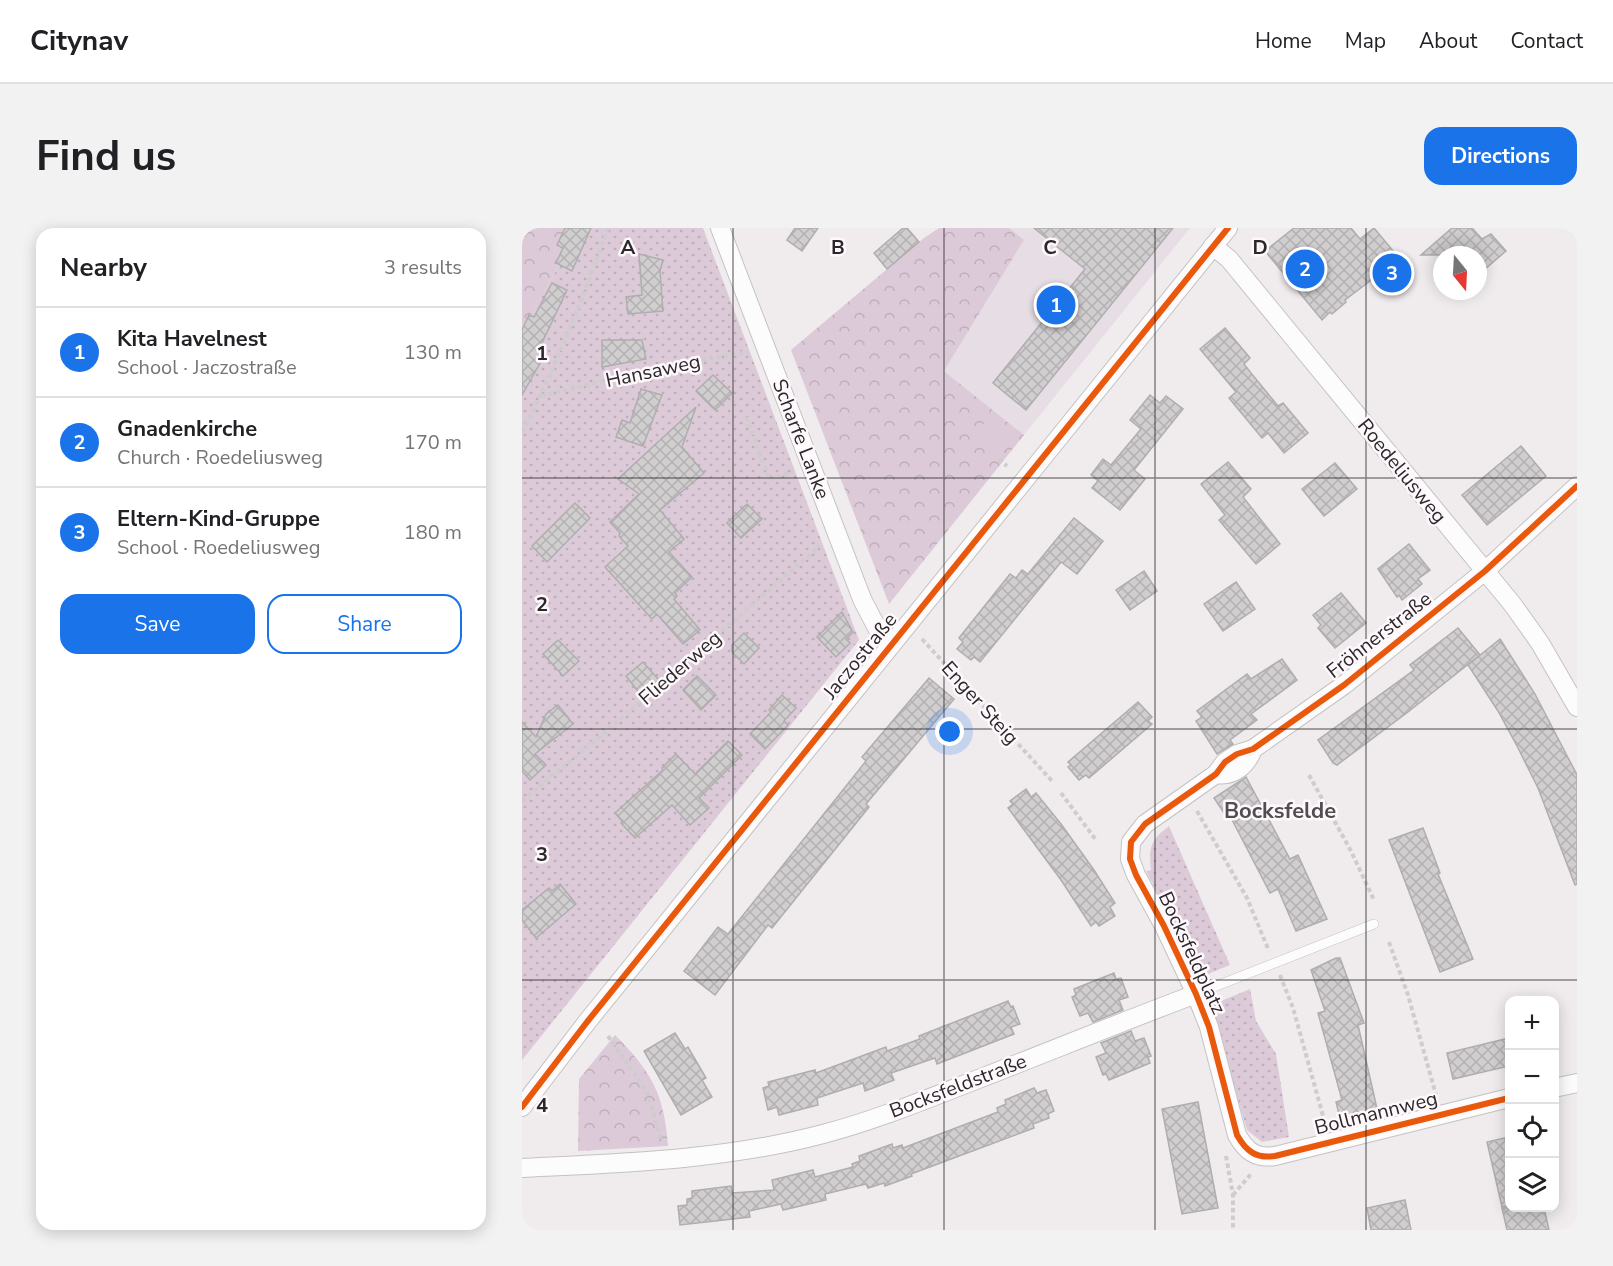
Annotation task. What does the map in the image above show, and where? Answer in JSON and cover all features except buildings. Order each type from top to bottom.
[{"type":"street","name":"Scharfe Lanke","points":[[720,228],[862,599],[877,628],[893,642]]},
{"type":"street","name":"Jaczostraße","points":[[522,1107],[587,1022],[1228,228]]},
{"type":"street","name":"Roedeliusweg","points":[[1214,246],[1229,259],[1513,604],[1540,643],[1577,707]]},
{"type":"street","name":"Fröhnerstraße","points":[[1192,799],[1225,762],[1237,754],[1254,749],[1344,685],[1485,572],[1577,486]]},
{"type":"street","name":"Bocksfeldplatz","points":[[1192,799],[1145,824],[1131,843],[1130,859],[1196,994],[1209,1027],[1238,1135],[1243,1145],[1251,1153]]},
{"type":"street","name":"Bocksfeldstraße","points":[[522,1168],[660,1162],[771,1146],[823,1134],[907,1107],[1196,994]]},
{"type":"street","points":[[1559,1087],[1577,1083]]},
{"type":"street","name":"Bollmannweg","points":[[1251,1153],[1265,1158],[1505,1099]]},
{"type":"lane","name":"Bocksfeldstraße","points":[[1196,994],[1374,924]]},
{"type":"path","points":[[522,432],[541,396],[585,293],[608,228]]},
{"type":"path","points":[[746,417],[770,480],[810,463]]},
{"type":"path","points":[[999,459],[1007,466]]},
{"type":"path","points":[[1309,775],[1351,851],[1374,900]]},
{"type":"path","points":[[1061,793],[1096,840]]},
{"type":"path","points":[[1192,799],[1247,898],[1269,951]]},
{"type":"path","points":[[1389,942],[1408,995],[1437,1102]]},
{"type":"path","points":[[1279,975],[1293,1008],[1327,1131]]},
{"type":"path","points":[[608,1036],[647,1092],[664,1149]]},
{"type":"path","points":[[1224,1147],[1233,1195],[1233,1230]]},
{"type":"path","points":[[1233,1195],[1251,1173]]},
{"type":"shaded area","points":[[1009,228],[1190,228],[1024,435],[944,371],[1024,240]]},
{"type":"green space","points":[[522,228],[580,228],[522,331]]},
{"type":"green space","points":[[580,228],[703,228],[859,640],[522,1060],[522,331]]},
{"type":"green space","points":[[939,228],[1009,228],[1024,240],[944,371],[1024,435],[889,604],[791,350],[924,238]]},
{"type":"green space","points":[[992,414],[1013,431],[994,453],[973,437]]},
{"type":"green space","points":[[1169,826],[1230,965],[1208,974],[1199,972],[1146,871],[1151,870],[1150,855],[1154,840]]},
{"type":"green space","points":[[1250,989],[1256,1021],[1276,1054],[1289,1137],[1262,1142],[1247,1130],[1211,1008],[1216,1003]]},
{"type":"green space","points":[[615,1035],[628,1048],[654,1085],[663,1112],[668,1146],[578,1151],[579,1079]]},
{"type":"cycle path","points":[[522,1107],[587,1022],[1228,228]]},
{"type":"cycle path","points":[[1505,1099],[1275,1156],[1268,1157],[1252,1153],[1237,1135],[1209,1027],[1164,926],[1136,875],[1130,859],[1131,842],[1145,824],[1216,774],[1225,762],[1237,754],[1253,749],[1344,685],[1485,571],[1577,486]]},
{"type":"place","name":"Gnadenkirche","points":[[1305,269]]},
{"type":"place","name":"Eltern-Kind-Gruppe","points":[[1392,273]]},
{"type":"place","name":"Kita Havelnest","points":[[1056,305]]},
{"type":"district","name":"Bocksfelde","points":[[1280,811]]}]
